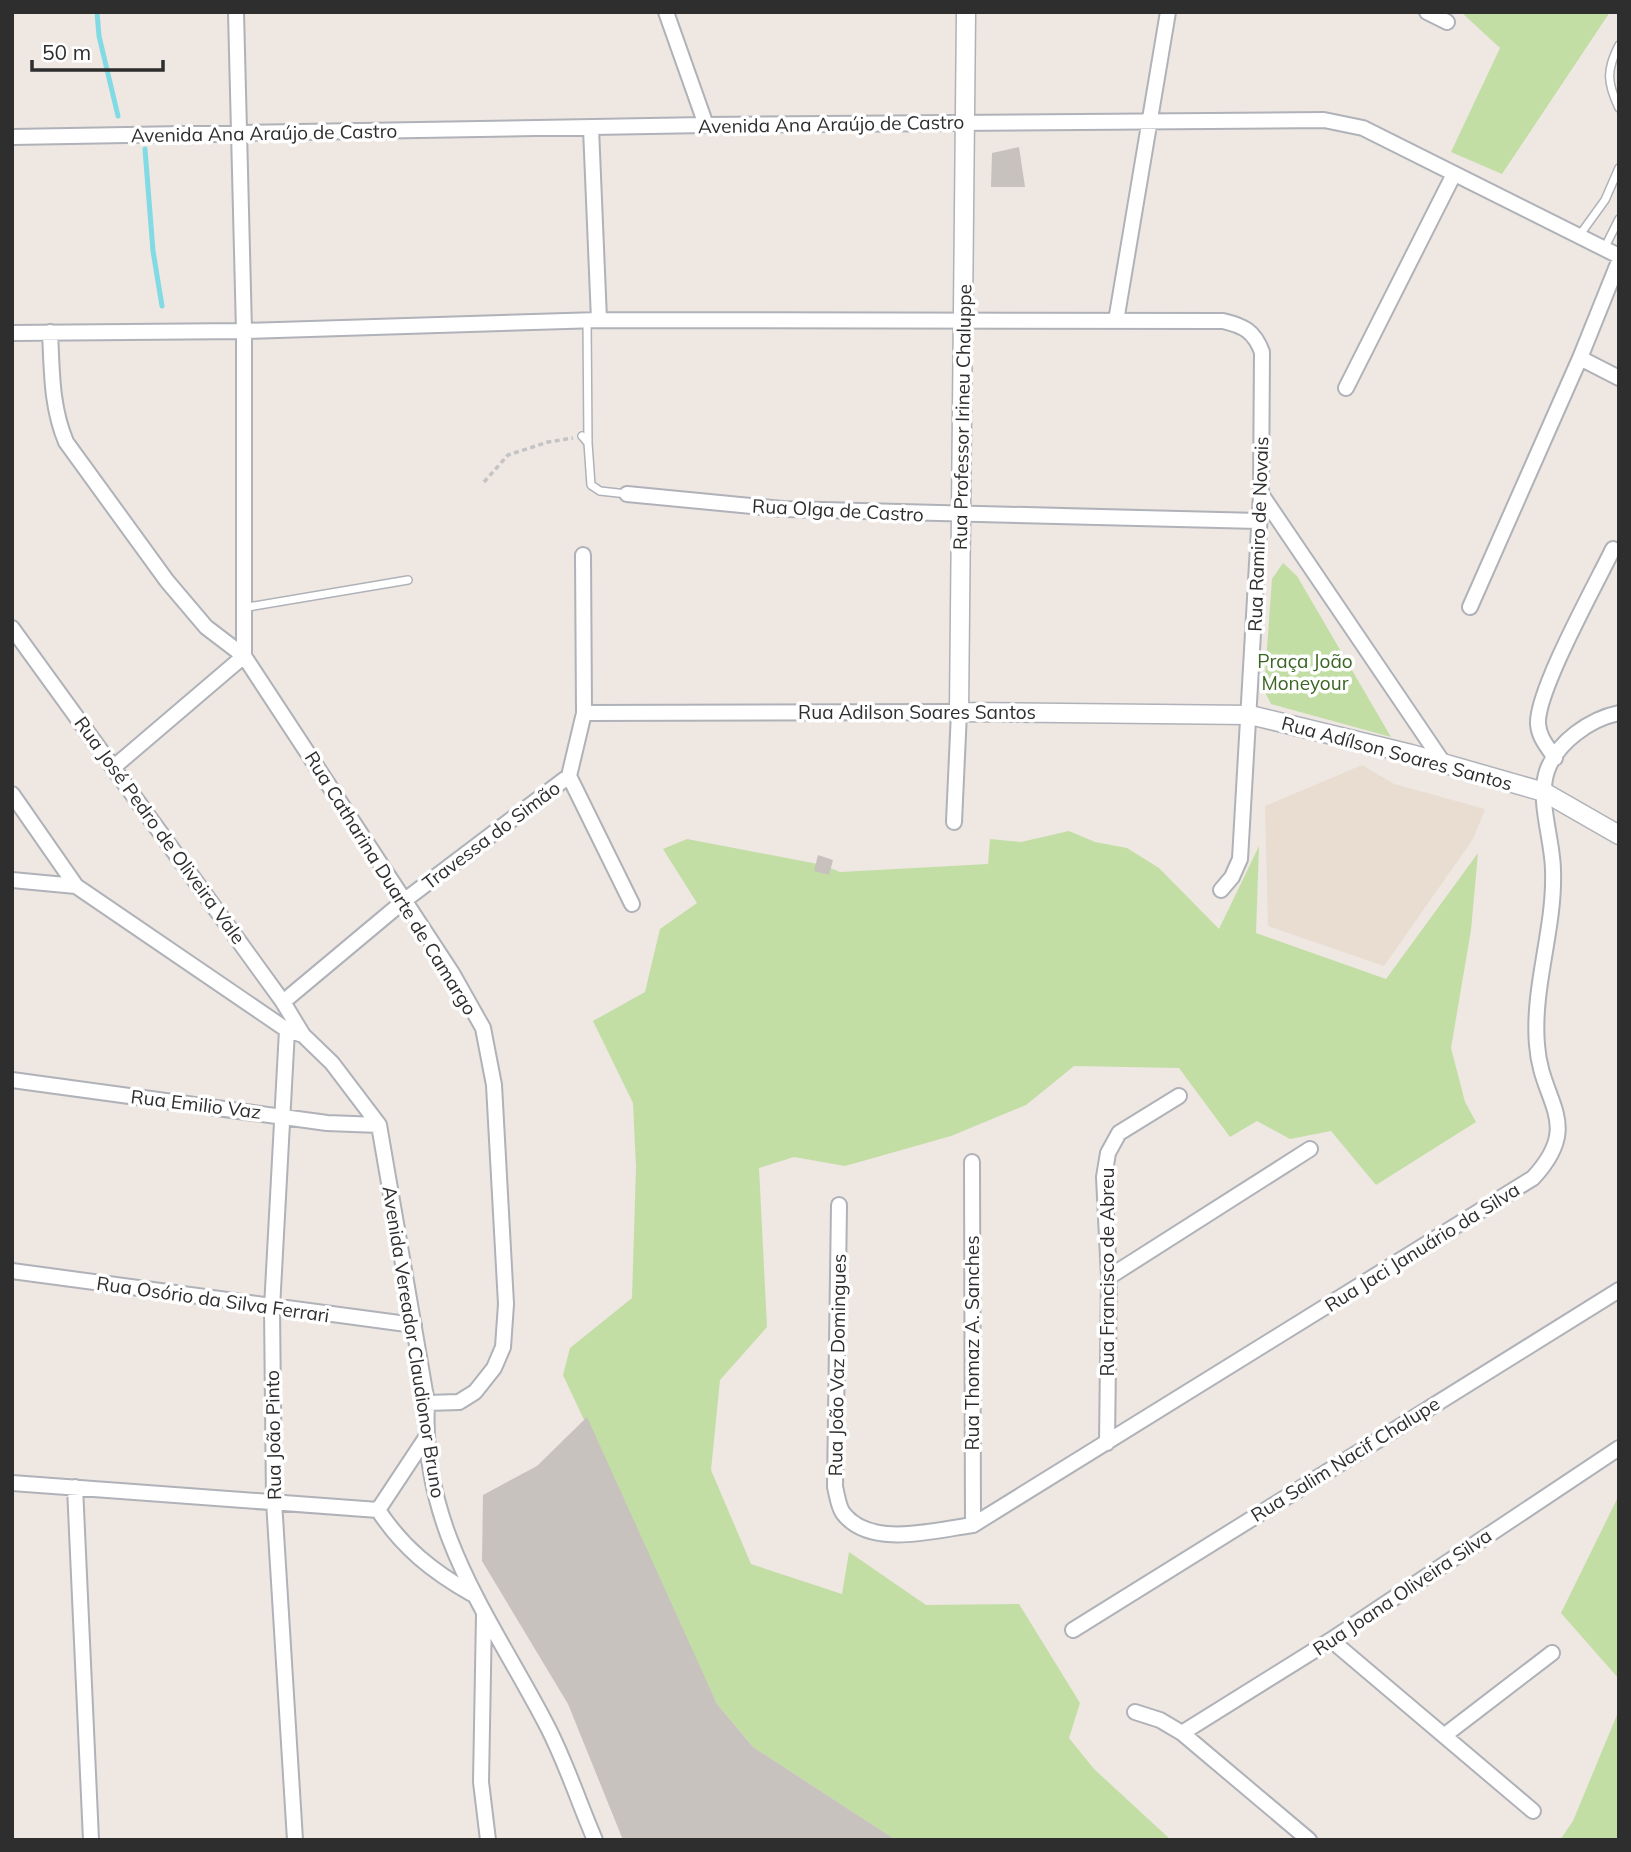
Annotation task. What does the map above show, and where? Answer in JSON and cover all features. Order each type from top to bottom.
[{"type":"street","points":[[236,12],[244,331],[244,656]]},
{"type":"street","points":[[666,12],[706,125]]},
{"type":"street","name":"Rua Professor Irineu Chaluppe","points":[[954,822],[958,712],[966,12]]},
{"type":"street","points":[[12,333],[244,331],[593,320],[1116,321],[1168,12]]},
{"type":"street","points":[[1427,12],[1447,22]]},
{"type":"street","name":"Avenida Ana Araújo de Castro","points":[[12,137],[706,125],[1324,120],[1363,128],[1619,259]]},
{"type":"street","points":[[591,128],[593,320]]},
{"type":"street","points":[[1346,388],[1454,173]]},
{"type":"street","points":[[1470,607],[1580,358],[1619,259]]},
{"type":"street","name":"Rua Ramiro de Novais","points":[[1116,321],[1223,321],[1242,325],[1255,336],[1262,352],[1261,494],[1240,859],[1233,877],[1221,890]]},
{"type":"street","points":[[50,332],[52,393],[57,419],[66,442],[167,581],[206,627],[244,656]]},
{"type":"street","points":[[1580,358],[1619,378]]},
{"type":"street","name":"Rua Olga de Castro","points":[[627,494],[783,509],[1259,521]]},
{"type":"street","points":[[1261,494],[1444,764]]},
{"type":"street","points":[[1555,758],[1541,737],[1539,711],[1551,677],[1613,549]]},
{"type":"street","points":[[583,555],[584,713],[569,776],[632,904]]},
{"type":"street","name":"Rua José Pedro de Oliveira Vale","points":[[12,628],[115,766],[283,1002],[303,1035]]},
{"type":"street","points":[[115,766],[244,656]]},
{"type":"street","name":"Rua Catharina Duarte de Camargo","points":[[244,656],[405,900],[483,1028],[494,1085],[506,1304],[503,1347],[494,1368],[481,1384],[459,1402],[428,1403]]},
{"type":"street","name":"Rua Adilson Soares Santos","points":[[584,713],[958,712],[1250,715]]},
{"type":"street","points":[[1544,792],[1547,771],[1555,758],[1586,725],[1619,713]]},
{"type":"street","name":"Rua Adílson Soares Santos","points":[[1250,715],[1544,792],[1619,835]]},
{"type":"street","name":"Travessa do Simão","points":[[283,1002],[405,900],[569,776]]},
{"type":"street","name":"Rua Jaci Januário da Silva","points":[[973,1525],[1533,1178],[1547,1163],[1555,1149],[1557,1126],[1536,1046],[1553,871],[1544,792]]},
{"type":"street","name":"Avenida Vereador Claudionor Bruno","points":[[12,794],[76,886],[287,1030],[303,1035],[332,1063],[379,1125],[428,1403],[425,1439],[444,1525],[472,1594]]},
{"type":"street","points":[[12,880],[76,886]]},
{"type":"street","name":"Rua João Pinto","points":[[287,1030],[272,1308],[274,1501],[295,1840]]},
{"type":"street","name":"Rua Emilio Vaz","points":[[12,1080],[327,1122],[379,1125]]},
{"type":"street","name":"Rua Francisco de Abreu","points":[[1107,1443],[1109,1277],[1104,1177],[1108,1153],[1119,1133],[1142,1116],[1179,1096]]},
{"type":"street","points":[[1109,1277],[1310,1149]]},
{"type":"street","name":"Rua Thomaz A. Sanches","points":[[972,1162],[973,1525]]},
{"type":"street","name":"Rua João Vaz Domingues","points":[[839,1205],[835,1487],[842,1512],[860,1528],[879,1534],[973,1525]]},
{"type":"street","name":"Rua Osório da Silva Ferrari","points":[[12,1271],[414,1325]]},
{"type":"street","name":"Rua Salim Nacif Chalupe","points":[[1073,1630],[1619,1290]]},
{"type":"street","points":[[378,1510],[425,1439]]},
{"type":"street","name":"Rua Joana Oliveira Silva","points":[[1182,1732],[1331,1640],[1619,1448]]},
{"type":"street","points":[[12,1483],[378,1510]]},
{"type":"street","points":[[75,1487],[91,1840]]},
{"type":"street","points":[[378,1510],[397,1538],[419,1560],[472,1594],[547,1725],[595,1840]]},
{"type":"street","points":[[484,1613],[481,1782],[488,1840]]},
{"type":"street","points":[[1331,1640],[1533,1811]]},
{"type":"street","points":[[1445,1735],[1552,1653]]},
{"type":"street","points":[[1135,1712],[1160,1720],[1182,1732],[1309,1840]]},
{"type":"lane","points":[[1619,45],[1608,70],[1607,83],[1619,108]]},
{"type":"lane","points":[[1578,237],[1605,200],[1619,168]]},
{"type":"lane","points":[[1604,249],[1619,219]]},
{"type":"lane","points":[[593,320],[585,439],[591,485],[600,491],[627,494]]},
{"type":"lane","points":[[242,608],[408,580]]},
{"type":"path","points":[[484,482],[508,455],[548,442],[585,439]]},
{"type":"shaded area","points":[[1362,765],[1394,784],[1485,809],[1473,839],[1384,966],[1268,926],[1265,806]]},
{"type":"green space","points":[[1461,12],[1610,12],[1502,174],[1451,152],[1500,48]]},
{"type":"green space","name":"Praça João Moneyour","points":[[1283,563],[1297,576],[1391,737],[1271,704],[1264,690],[1272,579]]},
{"type":"green space","points":[[1069,831],[1095,842],[1127,848],[1159,868],[1219,929],[1259,846],[1256,933],[1386,979],[1478,853],[1471,930],[1451,1048],[1465,1102],[1476,1122],[1376,1185],[1331,1131],[1290,1139],[1257,1121],[1230,1137],[1179,1068],[1074,1066],[1026,1105],[951,1136],[845,1166],[794,1157],[759,1168],[767,1327],[720,1380],[711,1470],[751,1564],[842,1594],[849,1552],[926,1605],[1019,1604],[1080,1703],[1069,1738],[1094,1769],[1171,1840],[896,1840],[753,1747],[717,1704],[563,1375],[570,1348],[632,1298],[636,1167],[633,1103],[593,1021],[645,992],[660,929],[697,903],[663,849],[687,839],[823,865],[840,872],[988,864],[990,839],[1021,842]]},
{"type":"green space","points":[[1619,1495],[1619,1679],[1561,1613]]},
{"type":"green space","points":[[1619,1710],[1619,1840],[1560,1840],[1573,1821]]},
{"type":"building","points":[[1019,147],[1025,187],[991,187],[992,153]]},
{"type":"building","points":[[818,855],[833,860],[829,875],[814,871]]},
{"type":"building","points":[[587,1417],[717,1704],[753,1747],[896,1840],[623,1840],[568,1704],[482,1561],[483,1495],[537,1466]]},
{"type":"waterway","points":[[97,12],[99,36],[118,116]]},
{"type":"waterway","points":[[145,149],[153,251],[162,306]]}]
